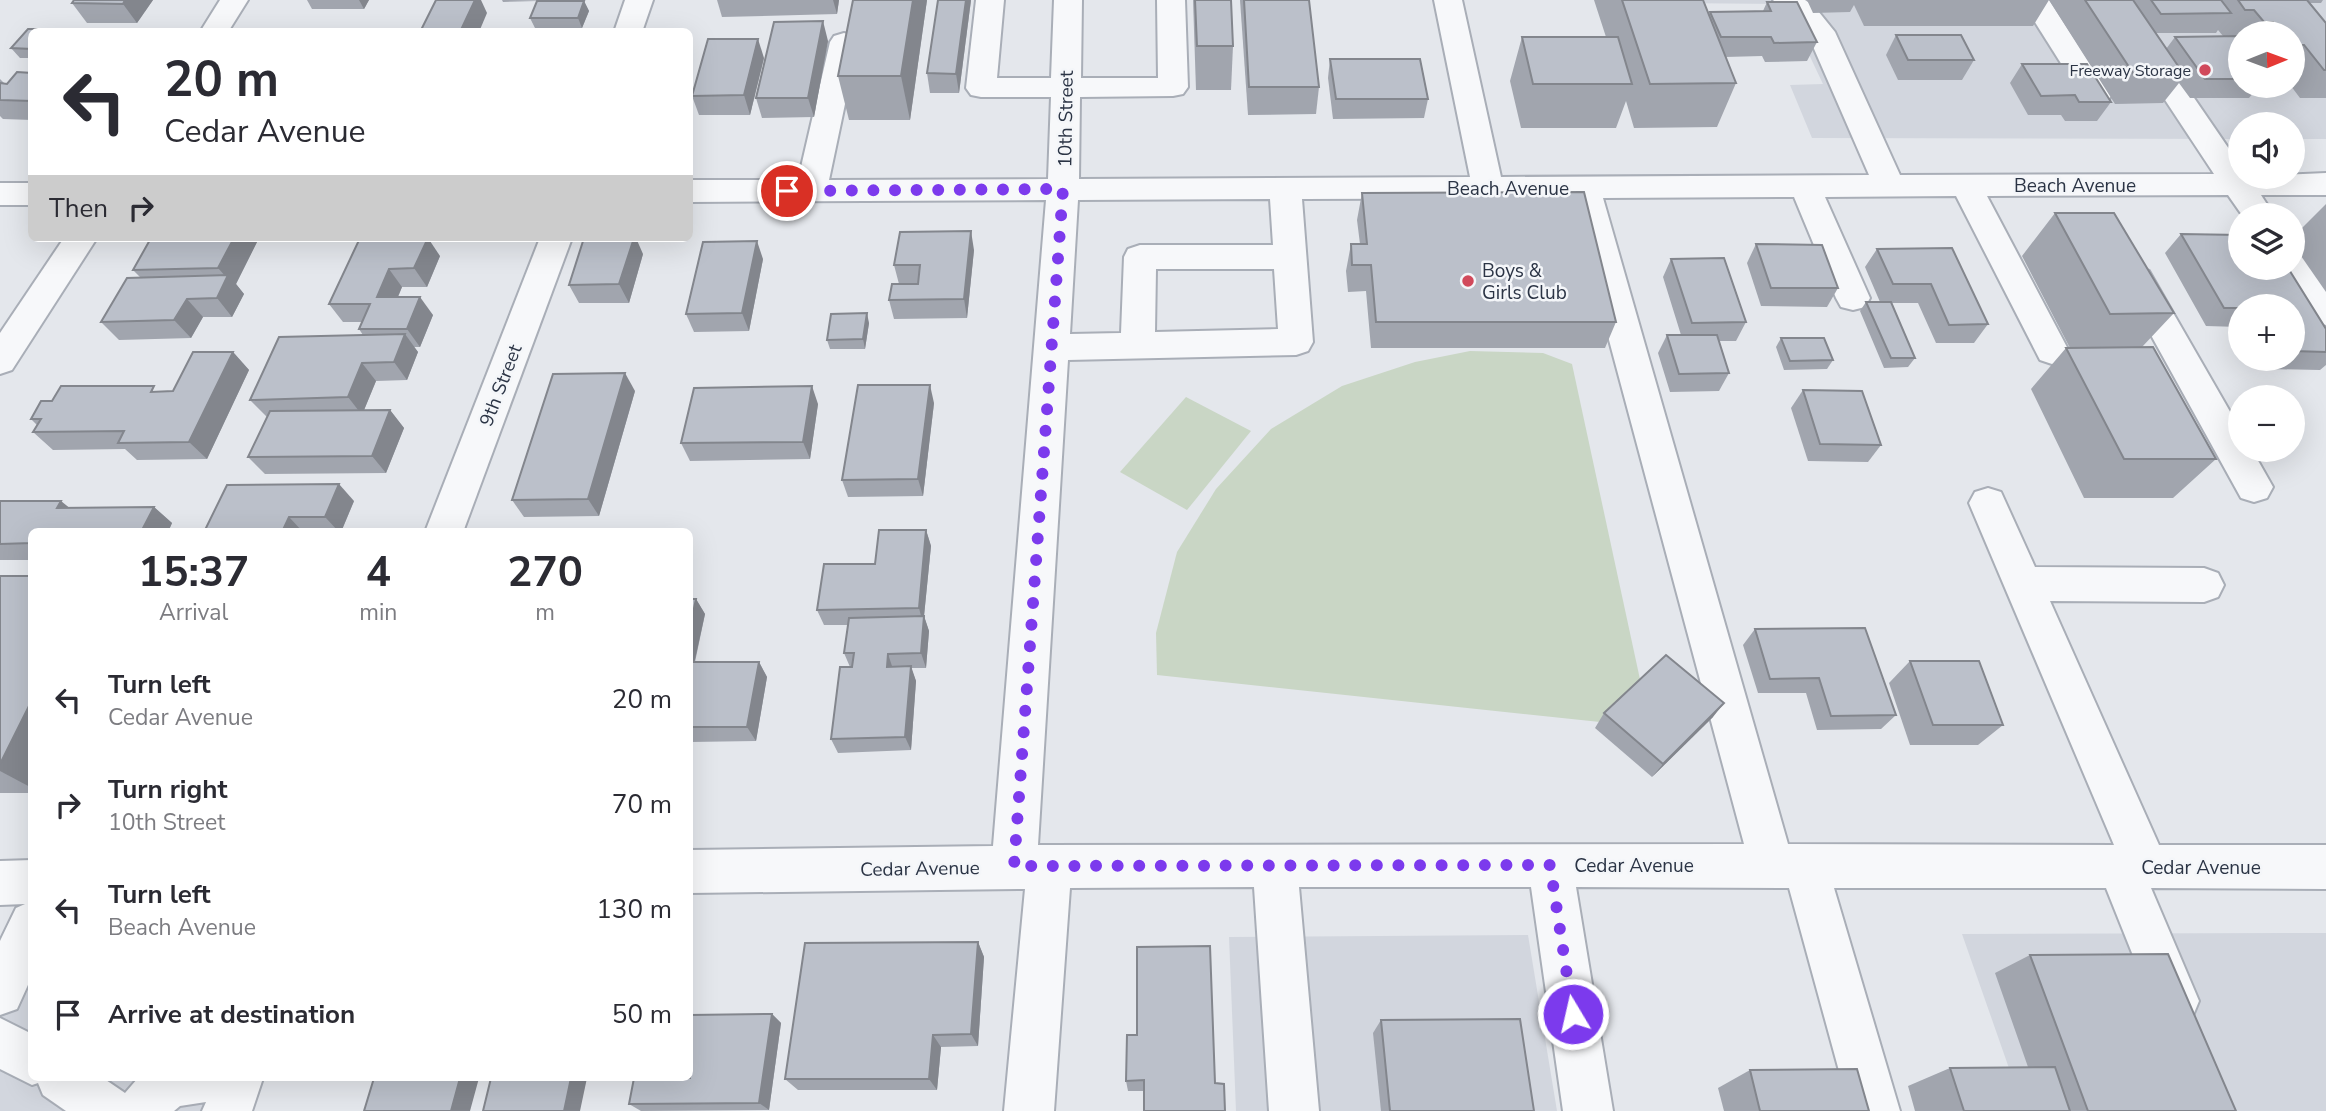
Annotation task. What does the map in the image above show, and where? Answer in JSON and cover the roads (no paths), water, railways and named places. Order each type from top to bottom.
[{"type":"street","points":[[216,28],[234,0]]},
{"type":"street","points":[[629,28],[639,0]]},
{"type":"street","points":[[990,0],[981,88],[1172,87],[1171,0]]},
{"type":"street","name":"10th Street","points":[[1029,1111],[1032,866],[1052,347],[1063,189],[1068,0]]},
{"type":"street","points":[[1448,0],[1488,188]]},
{"type":"street","points":[[1787,0],[1804,12],[1821,32],[1889,186]]},
{"type":"street","points":[[2035,0],[2096,96]]},
{"type":"street","points":[[2113,0],[2228,172]]},
{"type":"street","points":[[811,190],[844,42]]},
{"type":"street","name":"Beach Avenue","points":[[693,191],[2228,184]]},
{"type":"street","name":"Beach Avenue","points":[[2305,184],[2326,184]]},
{"type":"street","points":[[1805,186],[1853,298]]},
{"type":"street","points":[[1966,186],[2052,351]]},
{"type":"street","points":[[2085,186],[2254,488]]},
{"type":"street","points":[[1584,187],[1788,866],[1874,1111]]},
{"type":"street","points":[[1052,347],[1296,342],[1286,188]]},
{"type":"street","points":[[0,194],[28,194]]},
{"type":"street","points":[[0,361],[78,242]]},
{"type":"street","name":"9th Street","points":[[446,528],[554,242]]},
{"type":"street","points":[[1138,345],[1140,257],[1290,257]]},
{"type":"street","points":[[2303,280],[2326,313]]},
{"type":"street","points":[[1988,503],[2024,584],[2133,867],[2190,1039]]},
{"type":"street","points":[[2024,584],[2204,585]]},
{"type":"street","points":[[1275,865],[1294,1111]]},
{"type":"street","name":"Cedar Avenue","points":[[693,872],[1275,865],[2326,867]]},
{"type":"street","points":[[1550,865],[1588,1111]]},
{"type":"street","points":[[0,883],[28,882]]},
{"type":"street","points":[[0,992],[28,932]]},
{"type":"street","points":[[0,1042],[28,1059]]},
{"type":"street","points":[[64,1081],[109,1111]]},
{"type":"street","points":[[142,1111],[156,1091],[180,1081]]},
{"type":"street","points":[[227,1111],[238,1081]]},
{"type":"place","name":"Freeway Storage","points":[[2205,70]]},
{"type":"place","name":"Boys & Girls Club","points":[[1468,281]]}]
